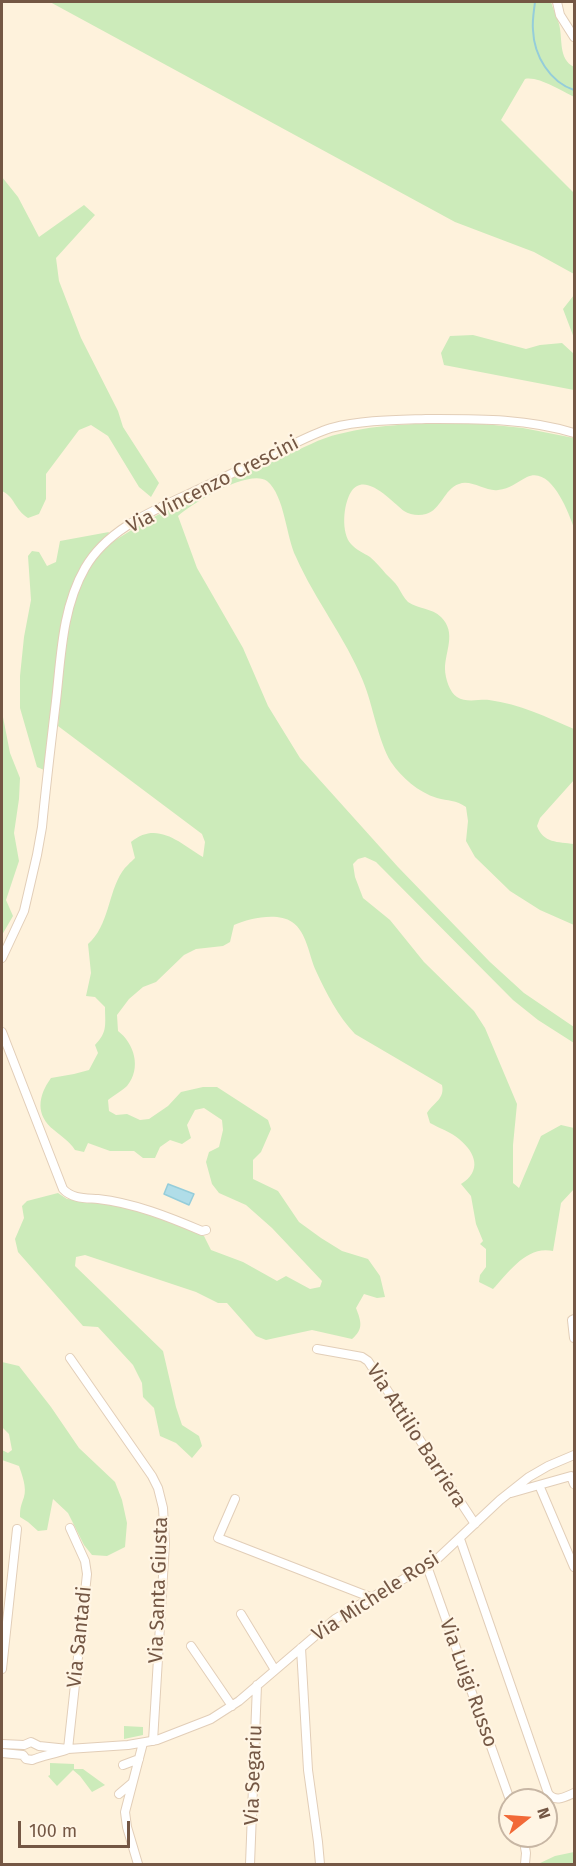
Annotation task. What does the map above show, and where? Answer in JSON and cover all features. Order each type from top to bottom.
[{"type":"street","points":[[557,2],[560,15],[574,37]]},
{"type":"street","name":"Via Vincenzo Crescini","points":[[2,958],[21,918],[37,855],[61,651],[70,605],[84,570],[106,542],[166,505],[303,440],[348,424],[400,420],[476,419],[540,424],[574,433]]},
{"type":"street","points":[[2,1032],[63,1189],[67,1193],[148,1210],[201,1231],[206,1230]]},
{"type":"street","points":[[574,1319],[572,1320],[574,1338]]},
{"type":"street","name":"Via Attilio Barriera","points":[[317,1349],[366,1359],[474,1524]]},
{"type":"street","name":"Via Santa Giusta","points":[[70,1358],[150,1472],[156,1483],[164,1515],[165,1543],[148,1742]]},
{"type":"street","name":"Via Michele Rosi","points":[[2,1753],[23,1750],[31,1742],[39,1746],[68,1749],[148,1742],[220,1715],[335,1619],[427,1566],[508,1494],[541,1470],[574,1455]]},
{"type":"street","points":[[508,1494],[571,1476],[574,1484]]},
{"type":"street","points":[[539,1485],[574,1567]]},
{"type":"street","points":[[235,1499],[218,1538],[370,1597]]},
{"type":"street","name":"Via Santadi","points":[[68,1749],[87,1576],[85,1563],[70,1528]]},
{"type":"street","points":[[2,1669],[17,1529]]},
{"type":"street","points":[[460,1539],[548,1793],[551,1798],[556,1799],[574,1793]]},
{"type":"street","name":"Via Luigi Russo","points":[[427,1566],[506,1788]]},
{"type":"street","points":[[241,1614],[275,1670]]},
{"type":"street","points":[[190,1646],[232,1706]]},
{"type":"street","points":[[301,1648],[308,1770],[320,1864]]},
{"type":"street","name":"Via Segariu","points":[[250,1864],[257,1685]]},
{"type":"street","points":[[138,1864],[125,1816],[138,1759],[148,1742]]},
{"type":"street","name":"Via Michele Rosi","points":[[2,1744],[23,1750]]},
{"type":"street","points":[[39,1746],[39,1756]]},
{"type":"street","name":"Via Michele Rosi","points":[[23,1750],[26,1759],[32,1760],[68,1749]]},
{"type":"street","points":[[123,1765],[138,1759]]},
{"type":"street","points":[[119,1794],[132,1783]]},
{"type":"street","points":[[525,1848],[525,1864]]},
{"type":"green space","points":[[50,2],[551,2],[559,24],[563,54],[574,67],[574,97],[543,82],[525,79],[501,120],[574,193],[574,274],[534,252],[455,222]]},
{"type":"green space","points":[[2,177],[18,197],[39,237],[84,205],[95,215],[56,258],[59,281],[81,338],[118,411],[123,427],[159,483],[151,497],[139,487],[108,436],[91,425],[79,430],[46,474],[46,499],[39,514],[28,518],[10,496],[2,491]]},
{"type":"green space","points":[[574,295],[574,338],[563,309]]},
{"type":"green space","points":[[473,335],[526,349],[562,343],[574,354],[574,390],[444,365],[441,353],[450,336]]},
{"type":"green space","points":[[465,422],[523,428],[574,438],[574,528],[568,511],[557,492],[544,478],[536,475],[498,490],[468,483],[459,484],[450,490],[431,512],[420,515],[404,511],[371,486],[357,486],[351,492],[346,504],[344,526],[351,544],[376,563],[395,583],[408,602],[433,612],[446,623],[449,642],[445,673],[454,695],[464,700],[489,700],[511,705],[574,729],[574,780],[540,818],[537,826],[547,839],[574,844],[574,925],[540,910],[510,891],[475,857],[466,841],[468,821],[466,807],[423,792],[405,779],[391,762],[356,665],[304,573],[293,549],[278,496],[267,481],[259,478],[235,483],[195,503],[178,516],[197,568],[243,648],[268,706],[300,758],[398,867],[490,962],[524,993],[574,1027],[574,1043],[538,1020],[513,1000],[376,862],[365,857],[353,864],[363,898],[390,920],[424,962],[474,1011],[485,1028],[517,1104],[513,1145],[513,1183],[519,1188],[541,1136],[561,1125],[574,1128],[574,1189],[561,1203],[553,1251],[535,1252],[519,1261],[493,1289],[479,1282],[480,1275],[486,1267],[486,1249],[480,1244],[483,1241],[476,1224],[471,1196],[461,1184],[472,1173],[473,1156],[465,1144],[456,1137],[430,1123],[427,1113],[442,1094],[442,1085],[355,1034],[328,996],[301,932],[292,922],[279,917],[263,917],[240,922],[234,925],[230,942],[223,946],[196,949],[184,955],[156,982],[143,987],[129,999],[117,1015],[118,1031],[132,1049],[135,1064],[132,1079],[127,1086],[108,1100],[109,1111],[116,1115],[127,1114],[140,1120],[149,1119],[168,1106],[181,1092],[203,1087],[217,1087],[268,1120],[271,1129],[261,1152],[253,1160],[253,1179],[278,1191],[299,1222],[321,1238],[342,1251],[368,1259],[380,1276],[385,1297],[377,1298],[364,1294],[356,1308],[360,1328],[352,1339],[312,1330],[266,1340],[256,1336],[227,1303],[218,1303],[196,1292],[85,1255],[76,1257],[75,1266],[163,1351],[182,1425],[199,1436],[202,1446],[192,1458],[176,1443],[160,1436],[154,1408],[143,1397],[142,1383],[133,1365],[98,1327],[83,1326],[18,1252],[15,1239],[24,1218],[22,1206],[27,1201],[58,1193],[67,1199],[115,1203],[189,1227],[204,1236],[211,1250],[243,1262],[277,1281],[286,1276],[310,1289],[320,1287],[322,1281],[272,1228],[246,1205],[219,1193],[212,1184],[206,1162],[209,1152],[219,1147],[223,1130],[222,1120],[204,1108],[195,1110],[187,1125],[191,1138],[182,1144],[170,1140],[160,1147],[155,1158],[143,1158],[134,1151],[110,1151],[88,1143],[84,1152],[75,1150],[48,1124],[41,1112],[41,1098],[51,1078],[89,1070],[98,1053],[95,1045],[104,1032],[105,1007],[95,997],[86,996],[91,973],[88,944],[100,928],[117,880],[135,858],[131,842],[150,833],[159,833],[177,840],[203,857],[205,842],[202,834],[58,726],[71,615],[86,573],[97,556],[109,544],[151,518],[188,499],[332,436],[354,430],[386,426]]},
{"type":"green space","points":[[109,532],[107,537],[87,557],[78,574],[44,770],[37,767],[20,708],[20,676],[31,600],[28,556],[32,551],[39,552],[47,566],[56,562],[60,541]]},
{"type":"green space","points":[[2,712],[10,753],[20,778],[14,833],[19,861],[6,900],[13,916],[2,935]]},
{"type":"green space","points":[[2,1362],[19,1366],[79,1448],[115,1482],[127,1523],[125,1547],[107,1556],[92,1555],[84,1545],[68,1513],[53,1499],[47,1530],[38,1531],[20,1517],[25,1489],[24,1481],[19,1466],[2,1460],[2,1450],[8,1453],[12,1450],[9,1434],[2,1427]]},
{"type":"green space","points":[[124,1726],[143,1727],[143,1735],[124,1739]]},
{"type":"green space","points":[[50,1763],[74,1764],[74,1769],[83,1769],[105,1785],[92,1792],[73,1770],[57,1786],[48,1776],[50,1775]]},
{"type":"green space","points":[[574,1852],[574,1864],[538,1864],[555,1856]]},
{"type":"water","points":[[168,1184],[194,1194],[189,1205],[164,1194]]},
{"type":"waterway","points":[[535,2],[533,30],[536,49],[551,74],[565,86],[574,90]]}]
